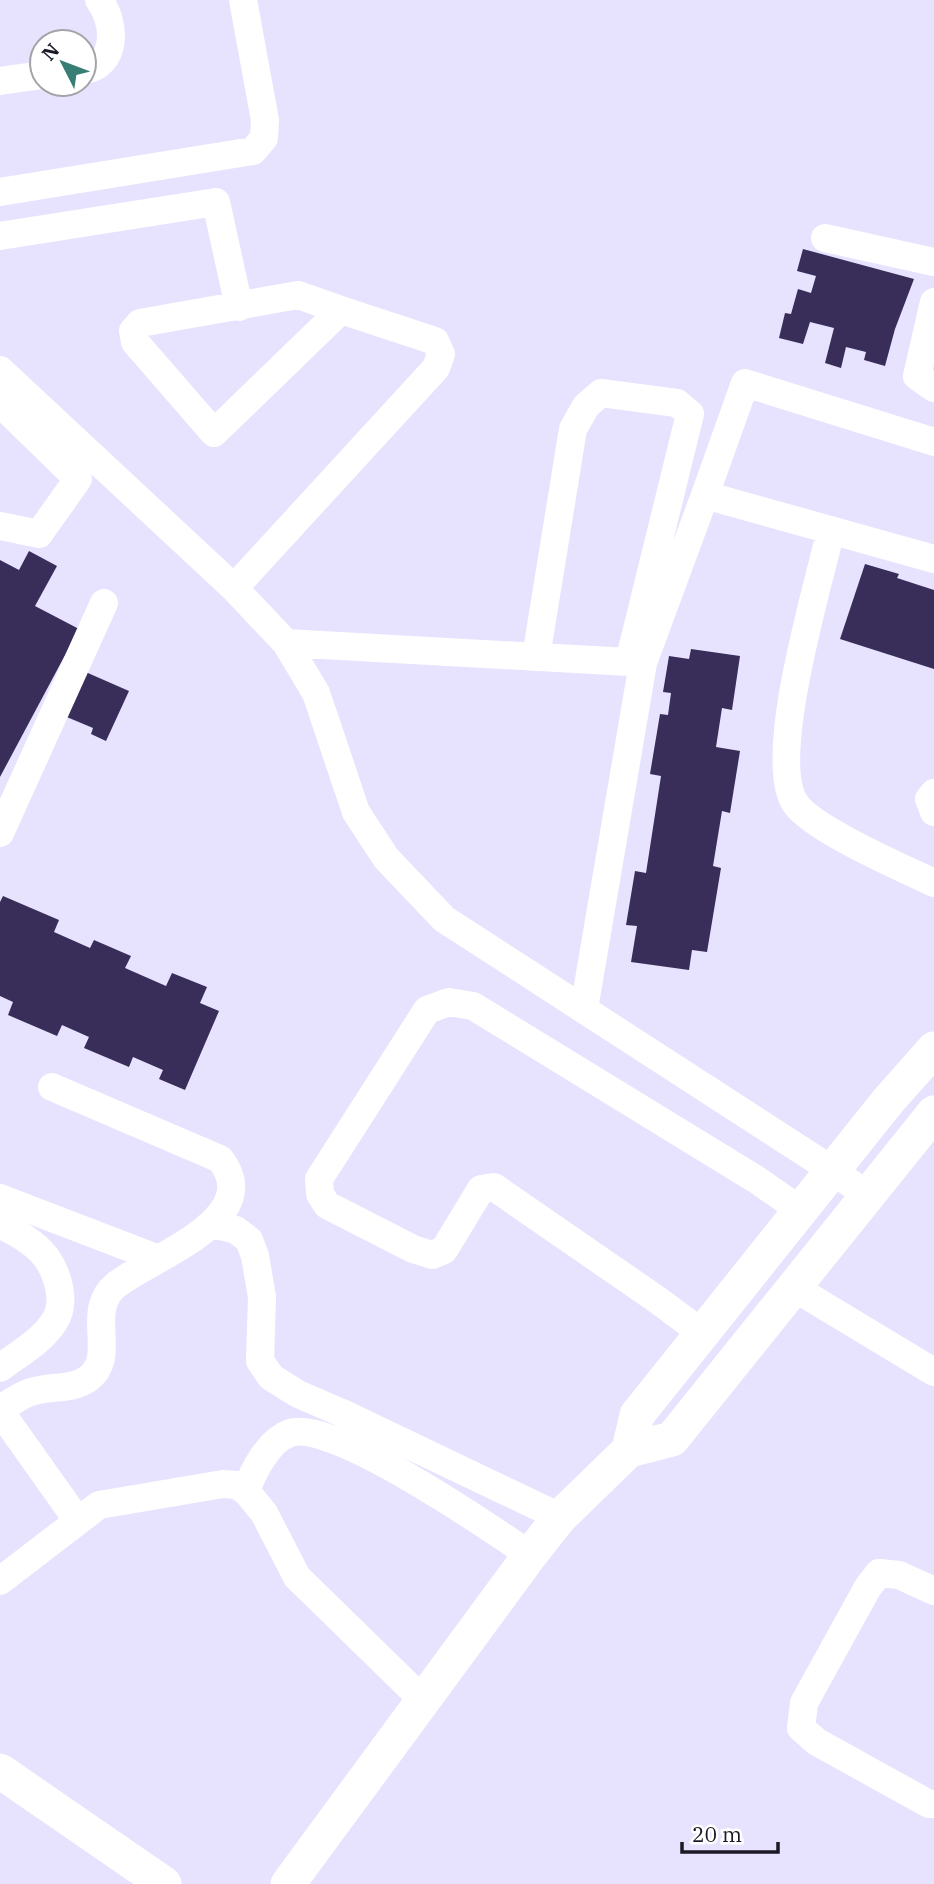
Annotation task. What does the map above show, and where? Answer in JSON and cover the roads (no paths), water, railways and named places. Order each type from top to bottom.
[{"type":"street","points":[[98,64],[106,57],[112,40],[107,10],[99,0]]},
{"type":"street","points":[[0,192],[253,151],[264,138],[265,120],[243,0]]},
{"type":"street","points":[[0,81],[28,77]]},
{"type":"street","points":[[0,236],[216,202],[239,307]]},
{"type":"street","points":[[825,238],[934,262]]},
{"type":"street","points":[[234,589],[436,368],[441,354],[435,341],[298,295],[140,323],[133,331],[135,342],[215,433],[341,310]]},
{"type":"street","points":[[934,302],[917,376],[934,388]]},
{"type":"street","points":[[0,370],[234,589],[286,643],[316,693],[356,812],[386,858],[444,919],[867,1195]]},
{"type":"street","points":[[584,1009],[643,663],[745,383],[934,442]]},
{"type":"street","points":[[286,643],[536,657],[629,662],[690,414],[677,403],[601,393],[586,406],[573,429],[536,657]]},
{"type":"street","points":[[0,403],[78,479],[39,534],[0,526]]},
{"type":"street","points":[[705,495],[934,559]]},
{"type":"street","points":[[831,530],[789,708],[786,781],[795,804],[824,828],[934,883]]},
{"type":"street","points":[[0,833],[104,603]]},
{"type":"street","points":[[934,793],[929,799],[934,812]]},
{"type":"street","points":[[702,1334],[659,1301],[494,1187],[481,1189],[444,1250],[432,1255],[412,1250],[327,1205],[320,1194],[319,1178],[427,1010],[449,1002],[473,1006],[757,1180],[800,1210]]},
{"type":"street","points":[[629,1450],[637,1415],[832,1170],[934,1049]]},
{"type":"street","points":[[52,1087],[220,1159],[230,1171],[231,1188],[225,1207],[212,1224],[195,1238],[116,1285],[104,1298],[100,1316],[101,1363],[92,1376],[78,1385],[52,1387],[28,1393],[0,1410],[78,1521]]},
{"type":"street","points":[[288,1884],[560,1517],[629,1450],[672,1439],[934,1113]]},
{"type":"street","points":[[0,1198],[159,1259]]},
{"type":"street","points":[[212,1224],[236,1230],[249,1240],[255,1256],[262,1297],[260,1362],[271,1377],[298,1394],[560,1517]]},
{"type":"street","points":[[0,1225],[45,1255],[62,1300],[55,1321],[47,1331],[0,1368]]},
{"type":"street","points":[[793,1287],[934,1372]]},
{"type":"street","points":[[246,1491],[250,1478],[271,1447],[289,1433],[305,1430],[361,1452],[474,1516],[530,1555]]},
{"type":"street","points":[[0,1581],[99,1505],[223,1484],[236,1485],[246,1491],[264,1513],[297,1577],[424,1700]]},
{"type":"street","points":[[934,1591],[899,1575],[879,1573],[868,1587],[804,1703],[801,1728],[817,1742],[929,1804],[934,1804]]},
{"type":"street","points":[[0,1771],[164,1884]]}]
